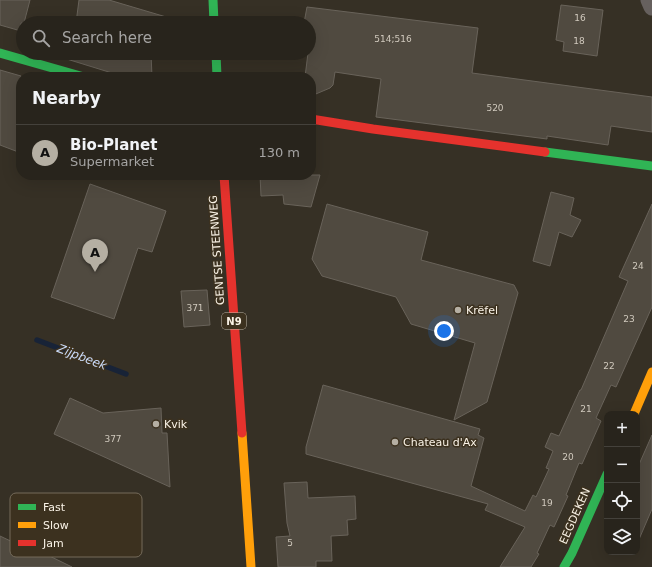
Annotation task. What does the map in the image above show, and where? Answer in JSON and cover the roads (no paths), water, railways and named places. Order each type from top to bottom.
[{"type":"street","points":[[213,0],[214,16]]},
{"type":"street","points":[[649,0],[652,7]]},
{"type":"street","points":[[0,53],[16,58]]},
{"type":"street","points":[[24,60],[66,72]]},
{"type":"street","points":[[217,60],[218,72]]},
{"type":"street","points":[[316,120],[381,130],[652,166]]},
{"type":"street","name":"GENTSE STEENWEG","points":[[224,180],[251,567]]},
{"type":"street","points":[[635,411],[652,372]]},
{"type":"street","name":"EEGDEKEN","points":[[564,567],[572,553],[604,481]]},
{"type":"waterway","name":"Zijpbeek","points":[[37,340],[126,374]]},
{"type":"place","name":"Bio-Planet","points":[[95,272]]},
{"type":"place","name":"Krëfel","points":[[458,310]]},
{"type":"place","name":"Kvik","points":[[156,424]]},
{"type":"place","name":"Chateau d'Ax","points":[[395,442]]}]
